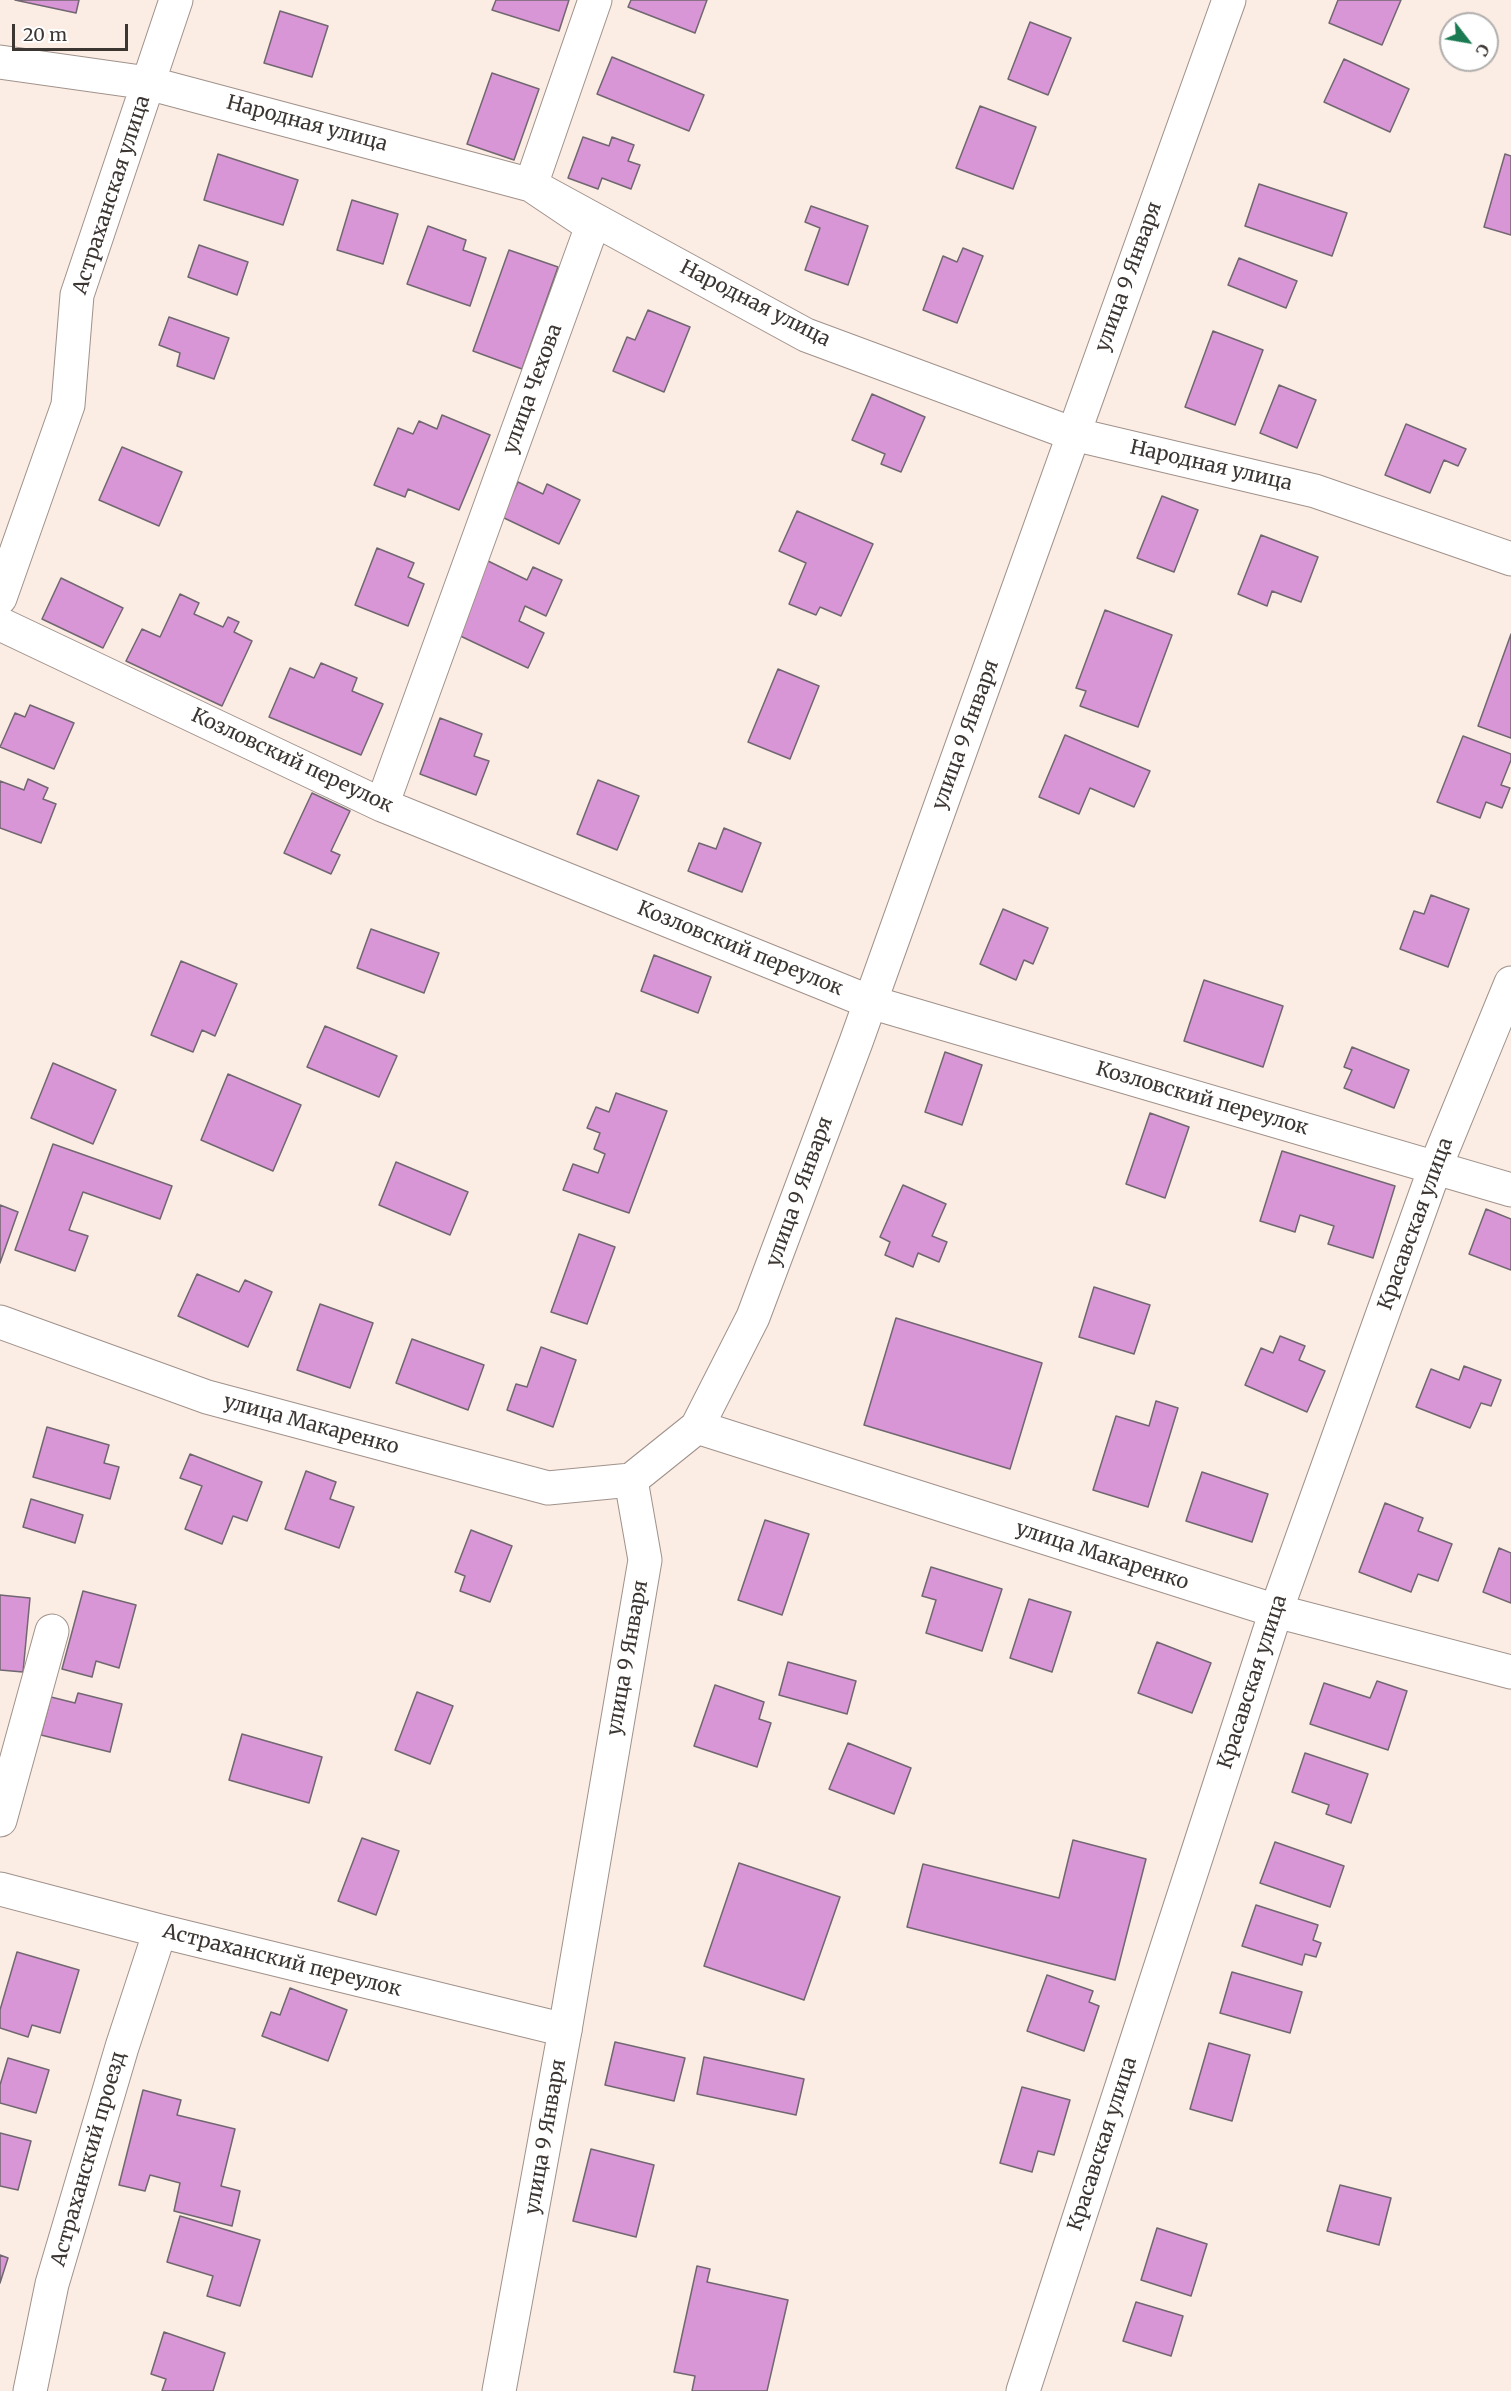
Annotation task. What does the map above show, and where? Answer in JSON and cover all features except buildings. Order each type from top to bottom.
[{"type":"street","name":"Астраханская улица","points":[[0,598],[68,405],[77,296],[176,0]]},
{"type":"street","points":[[531,185],[595,0]]},
{"type":"street","name":"улица 9 Января","points":[[499,2391],[565,2030],[645,1560],[631,1480],[697,1427],[753,1317],[870,1002],[1229,0]]},
{"type":"street","name":"Народная улица","points":[[0,62],[148,83],[531,185],[806,335],[1073,434],[1315,491],[1511,559]]},
{"type":"street","name":"улица Чехова","points":[[382,805],[592,226],[531,185]]},
{"type":"street","name":"Козловский переулок","points":[[0,624],[382,805],[870,1002],[1511,1190]]},
{"type":"street","name":"Красавская улица","points":[[1023,2391],[1276,1611],[1435,1167],[1511,983]]},
{"type":"street","name":"улица Макаренко","points":[[0,1322],[207,1397],[549,1488],[631,1480]]},
{"type":"street","name":"улица Макаренко","points":[[697,1427],[1276,1611],[1511,1672]]},
{"type":"street","points":[[0,1820],[52,1631]]},
{"type":"street","name":"Астраханский переулок","points":[[0,1889],[160,1931],[565,2030]]},
{"type":"street","name":"Астраханский проезд","points":[[30,2391],[52,2284],[122,2047],[160,1931]]}]
